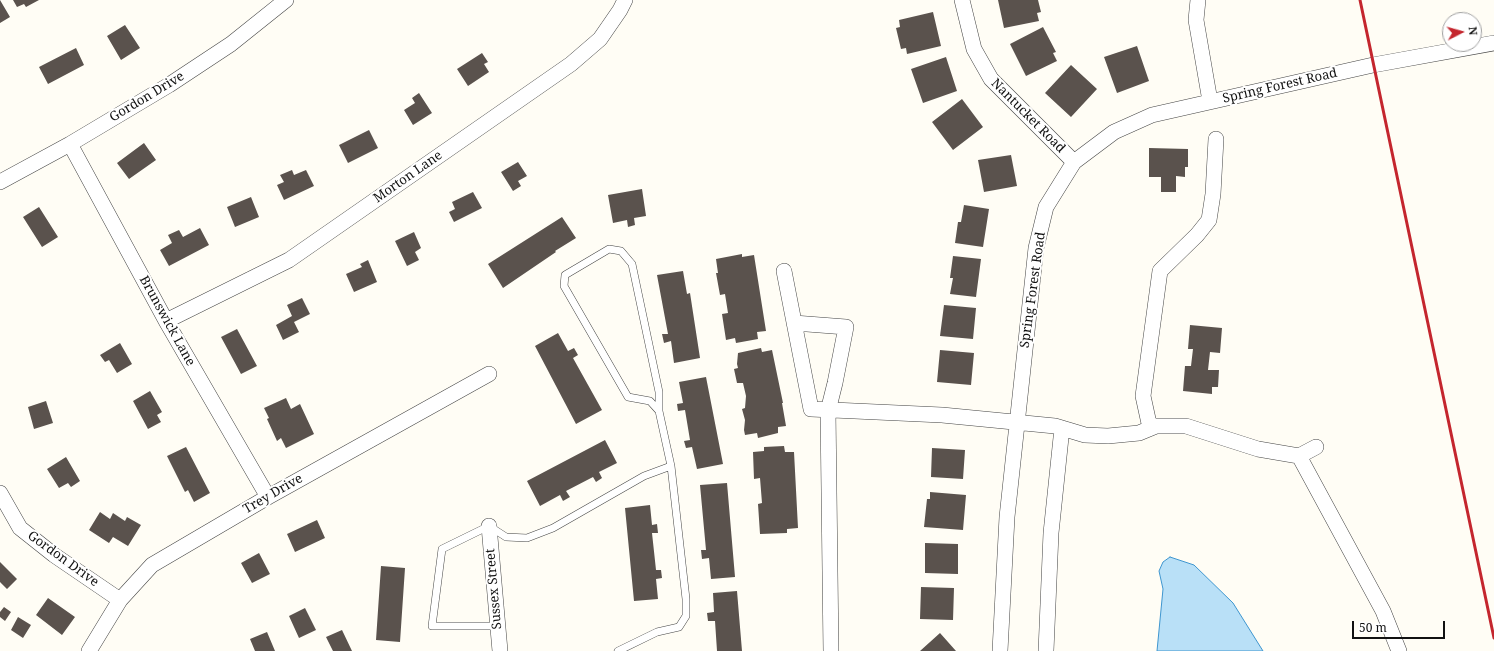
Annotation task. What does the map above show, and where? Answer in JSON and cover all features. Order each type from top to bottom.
[{"type":"street","name":"Gordon Drive","points":[[0,182],[70,144],[169,85],[231,44],[286,0]]},
{"type":"street","name":"Morton Lane","points":[[166,321],[289,260],[572,64],[600,39],[625,0]]},
{"type":"street","name":"Nantucket Road","points":[[962,0],[974,49],[991,79],[1074,162]]},
{"type":"street","points":[[1198,0],[1196,20],[1210,101]]},
{"type":"street","name":"Spring Forest Road","points":[[1000,651],[1007,517],[1036,248],[1046,208],[1074,162],[1114,132],[1152,115],[1373,65],[1494,43]]},
{"type":"street","points":[[1150,428],[1143,396],[1160,271],[1197,235],[1209,220],[1213,194],[1216,139]]},
{"type":"street","name":"Brunswick Lane","points":[[70,144],[166,321],[268,496]]},
{"type":"street","points":[[784,271],[811,409],[942,415],[1055,426],[1085,434],[1108,436],[1139,432],[1156,426],[1186,426],[1258,449],[1299,456],[1316,447]]},
{"type":"street","points":[[794,323],[846,327],[828,410],[831,651]]},
{"type":"street","name":"Trey Drive","points":[[89,651],[120,600],[152,565],[268,496],[488,374]]},
{"type":"street","points":[[1046,651],[1051,533],[1062,428]]},
{"type":"street","points":[[1299,456],[1383,611],[1399,651]]},
{"type":"street","name":"Gordon Drive","points":[[0,493],[20,528],[54,555],[120,600]]},
{"type":"street","name":"Sussex Street","points":[[489,526],[500,651]]},
{"type":"lane","points":[[618,651],[657,632],[679,627],[686,616],[686,599],[671,466],[659,411],[660,392],[632,264],[621,251],[609,249],[565,274],[564,286],[628,397],[650,401],[659,411]]},
{"type":"lane","points":[[498,626],[432,626],[442,549],[489,526],[506,537],[527,538],[553,528],[644,476],[671,466]]},
{"type":"water","points":[[1170,557],[1194,565],[1233,603],[1263,651],[1157,651],[1163,589],[1159,571],[1163,562]]},
{"type":"building","points":[[0,0],[10,17],[0,23]]},
{"type":"building","points":[[13,0],[39,0],[26,7],[24,4],[17,7]]},
{"type":"building","points":[[998,0],[1038,0],[1041,12],[1037,13],[1039,21],[1004,28]]},
{"type":"building","points":[[933,12],[941,46],[907,54],[906,48],[901,49],[896,28],[900,27],[899,20]]},
{"type":"building","points":[[125,25],[140,48],[121,60],[107,36]]},
{"type":"building","points":[[1043,27],[1056,52],[1053,53],[1057,61],[1026,76],[1010,44]]},
{"type":"building","points":[[1137,46],[1149,81],[1117,93],[1104,57]]},
{"type":"building","points":[[76,48],[84,65],[48,84],[39,67]]},
{"type":"building","points":[[482,53],[488,62],[484,64],[489,72],[468,86],[457,69]]},
{"type":"building","points":[[946,57],[957,91],[923,103],[911,69]]},
{"type":"building","points":[[1071,65],[1097,89],[1071,117],[1045,93]]},
{"type":"building","points":[[419,93],[432,113],[413,125],[404,110],[415,103],[412,98]]},
{"type":"building","points":[[962,99],[983,127],[953,150],[932,122]]},
{"type":"building","points":[[369,130],[378,148],[348,163],[339,145]]},
{"type":"building","points":[[144,143],[156,160],[129,179],[117,163]]},
{"type":"building","points":[[1149,148],[1188,149],[1188,167],[1185,167],[1185,177],[1176,176],[1176,192],[1161,192],[1161,177],[1149,177]]},
{"type":"building","points":[[1011,155],[1017,186],[984,192],[978,160]]},
{"type":"building","points":[[518,162],[527,176],[518,181],[521,186],[513,191],[501,172]]},
{"type":"building","points":[[292,170],[294,175],[306,170],[314,186],[284,200],[277,185],[284,182],[280,175]]},
{"type":"building","points":[[642,189],[646,216],[634,218],[635,225],[628,227],[627,220],[613,223],[608,195]]},
{"type":"building","points":[[473,192],[482,208],[454,222],[449,212],[455,209],[452,202]]},
{"type":"building","points":[[251,197],[259,217],[235,227],[227,207]]},
{"type":"building","points":[[964,205],[989,209],[983,247],[955,243],[958,222],[961,222]]},
{"type":"building","points":[[39,207],[58,237],[42,247],[23,217]]},
{"type":"building","points":[[562,217],[576,238],[503,288],[488,264]]},
{"type":"building","points":[[200,228],[209,245],[169,266],[160,250],[172,243],[168,235],[179,230],[183,237]]},
{"type":"building","points":[[414,232],[421,248],[415,252],[419,260],[407,266],[395,241]]},
{"type":"building","points":[[742,254],[742,257],[754,255],[766,331],[757,332],[758,339],[736,343],[735,338],[726,340],[722,314],[728,313],[725,294],[720,295],[716,273],[718,273],[716,259]]},
{"type":"building","points":[[953,256],[981,259],[976,297],[950,294],[953,278],[950,278]]},
{"type":"building","points":[[368,260],[377,282],[354,292],[346,274],[362,267],[360,264]]},
{"type":"building","points":[[683,271],[687,294],[690,293],[700,358],[674,363],[671,341],[664,343],[662,334],[668,334],[657,275]]},
{"type":"building","points":[[302,298],[310,314],[294,322],[299,332],[283,340],[276,325],[292,316],[287,305]]},
{"type":"building","points":[[944,305],[976,308],[973,339],[940,336]]},
{"type":"building","points":[[1190,325],[1222,328],[1220,353],[1210,352],[1208,370],[1219,370],[1218,387],[1212,387],[1212,394],[1183,391],[1185,366],[1191,366],[1193,349],[1188,349]]},
{"type":"building","points":[[237,329],[257,366],[241,374],[221,337]]},
{"type":"building","points":[[558,333],[568,351],[574,348],[578,355],[573,358],[602,410],[576,424],[535,346]]},
{"type":"building","points":[[120,343],[132,364],[117,373],[109,360],[105,362],[100,355]]},
{"type":"building","points":[[761,348],[762,352],[772,350],[783,403],[786,426],[778,427],[778,433],[758,438],[757,433],[745,435],[745,420],[742,409],[745,408],[746,396],[743,383],[737,383],[734,369],[738,368],[738,353]]},
{"type":"building","points":[[940,350],[974,353],[971,385],[937,382]]},
{"type":"building","points":[[706,377],[723,464],[697,469],[692,447],[686,448],[684,441],[690,440],[685,410],[678,411],[677,404],[683,403],[679,382]]},
{"type":"building","points":[[150,391],[162,412],[157,415],[161,422],[148,429],[133,401]]},
{"type":"building","points":[[286,398],[291,409],[300,404],[314,434],[286,448],[281,438],[277,441],[267,419],[269,418],[264,408]]},
{"type":"building","points":[[46,401],[53,423],[34,429],[28,407]]},
{"type":"building","points":[[605,440],[617,463],[599,472],[602,478],[596,482],[593,477],[566,491],[570,497],[563,501],[560,495],[540,506],[527,481]]},
{"type":"building","points":[[784,446],[785,452],[794,452],[798,528],[787,529],[787,533],[760,534],[758,504],[762,503],[760,478],[754,479],[753,452],[764,451],[764,447]]},
{"type":"building","points":[[186,447],[210,493],[194,502],[188,490],[185,492],[167,456]]},
{"type":"building","points":[[932,448],[965,450],[963,479],[931,477]]},
{"type":"building","points":[[66,457],[80,481],[71,487],[68,483],[59,488],[47,469]]},
{"type":"building","points":[[727,483],[735,577],[711,579],[709,558],[702,559],[701,550],[706,550],[700,485]]},
{"type":"building","points":[[930,492],[966,495],[963,530],[924,527],[927,499],[930,499]]},
{"type":"building","points":[[650,505],[652,525],[657,524],[658,533],[652,533],[656,570],[661,570],[662,578],[656,579],[658,599],[634,601],[625,508]]},
{"type":"building","points":[[100,512],[110,519],[113,513],[125,521],[127,517],[141,525],[128,546],[113,537],[109,543],[89,530]]},
{"type":"building","points":[[317,520],[325,538],[295,552],[287,534]]},
{"type":"building","points":[[925,543],[958,544],[958,574],[925,573]]},
{"type":"building","points":[[259,553],[270,574],[252,583],[241,563]]},
{"type":"building","points":[[0,562],[17,579],[7,589],[0,582]]},
{"type":"building","points":[[381,566],[405,568],[400,642],[376,640]]},
{"type":"building","points":[[921,587],[954,588],[953,620],[920,619]]},
{"type":"building","points":[[737,591],[742,651],[717,651],[715,621],[708,621],[707,613],[714,612],[713,593]]},
{"type":"building","points":[[48,598],[75,617],[62,635],[36,615]]},
{"type":"building","points":[[4,607],[11,612],[5,621],[0,617],[0,612]]},
{"type":"building","points":[[305,608],[316,630],[299,638],[289,616]]},
{"type":"building","points":[[18,617],[31,625],[23,638],[11,630]]},
{"type":"building","points":[[342,630],[352,651],[333,651],[326,637]]},
{"type":"building","points":[[267,632],[275,651],[255,651],[250,639]]},
{"type":"building","points":[[940,633],[956,651],[920,651]]},
{"type":"railway","points":[[1360,0],[1494,638]]}]
